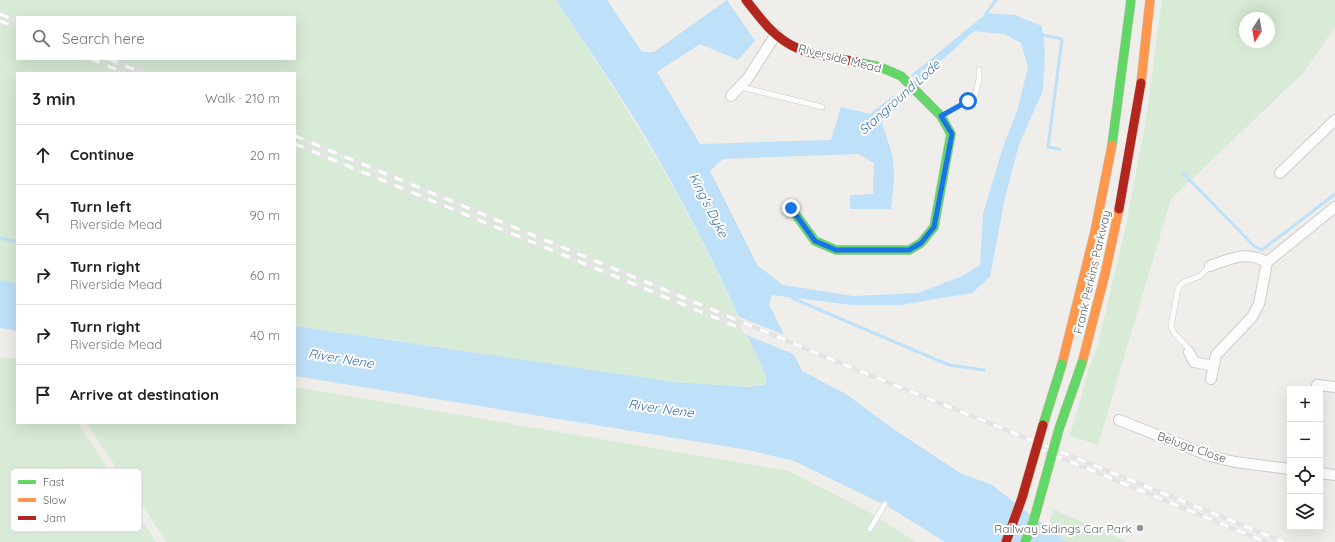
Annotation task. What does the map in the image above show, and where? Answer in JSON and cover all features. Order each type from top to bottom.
[{"type":"main road","name":"Riverside Mead","points":[[746,0],[782,40],[798,48],[880,67],[901,76],[941,116],[952,134],[934,227],[921,243],[909,250],[836,250],[815,241],[791,208]]},
{"type":"main road","name":"Frank Perkins Parkway","points":[[1006,542],[1017,514],[1049,402],[1062,364],[1095,232],[1106,181],[1126,47],[1131,0]]},
{"type":"main road","name":"Frank Perkins Parkway","points":[[1025,542],[1033,523],[1059,429],[1082,363],[1114,237],[1136,124],[1150,0]]},
{"type":"street","points":[[731,96],[748,78],[776,34]]},
{"type":"street","points":[[1280,173],[1335,120]]},
{"type":"street","points":[[1210,379],[1216,355],[1252,316],[1259,304],[1267,262],[1335,207]]},
{"type":"street","points":[[1210,266],[1240,255],[1256,257],[1267,262]]},
{"type":"street","points":[[1189,352],[1190,364],[1213,366]]},
{"type":"street","points":[[1317,385],[1335,387]]},
{"type":"street","name":"Beluga Close","points":[[1119,420],[1210,456],[1242,463],[1287,469]]},
{"type":"street","points":[[1323,473],[1335,474]]},
{"type":"lane","points":[[941,116],[975,96],[979,80],[979,70]]},
{"type":"lane","points":[[740,86],[822,107]]},
{"type":"lane","points":[[1189,352],[1188,348],[1174,333],[1171,326],[1178,289],[1182,283],[1200,276],[1210,266]]},
{"type":"lane","points":[[870,529],[885,504]]},
{"type":"green space","points":[[0,0],[556,0],[614,89],[669,180],[731,300],[765,374],[766,382],[747,386],[711,386],[664,381],[555,366],[296,326],[296,72],[16,72],[16,283],[0,280]]},
{"type":"green space","points":[[1162,0],[1335,0],[1335,27],[1304,72],[1171,199],[1098,445],[1070,436],[1089,368],[1098,344],[1126,225],[1145,125]]},
{"type":"green space","points":[[0,357],[16,359],[16,424],[79,424],[107,468],[10,468],[10,532],[142,532],[142,521],[156,542],[0,542]]},
{"type":"green space","points":[[296,387],[789,471],[869,512],[916,542],[167,542],[142,505],[142,468],[117,468],[87,424],[296,424]]},
{"type":"green space","points":[[1053,509],[1128,542],[1066,542],[1048,529]]},
{"type":"water","points":[[556,0],[607,0],[642,52],[654,52],[727,0],[755,41],[738,60],[700,44],[657,72],[700,144],[831,140],[841,107],[870,114],[894,95],[900,102],[882,123],[893,157],[894,182],[891,209],[850,209],[850,195],[873,194],[874,163],[858,154],[723,159],[710,171],[757,265],[783,285],[853,296],[918,293],[960,277],[980,265],[983,214],[1002,150],[1018,108],[1028,67],[1021,43],[1004,34],[974,31],[917,81],[911,75],[987,13],[1015,15],[1042,26],[1045,52],[1043,90],[1019,145],[1005,197],[990,277],[972,293],[900,305],[851,305],[772,295],[769,304],[802,371],[846,394],[892,428],[960,473],[992,485],[1066,542],[945,542],[889,507],[794,461],[748,450],[296,376],[296,326],[673,382],[747,387],[763,385],[766,382],[766,377],[721,278],[653,149],[605,73]]},
{"type":"water","points":[[0,280],[16,283],[16,331],[0,328]]},
{"type":"pier","points":[[735,315],[787,336],[796,355],[744,334]]},
{"type":"waterway","name":"Stanground Lode","points":[[985,15],[996,0]]},
{"type":"waterway","points":[[1043,35],[1062,39],[1048,147],[1060,149]]},
{"type":"waterway","name":"Stanground Lode","points":[[913,84],[958,44]]},
{"type":"waterway","name":"Stanground Lode","points":[[895,100],[907,89]]},
{"type":"waterway","points":[[1183,173],[1254,246],[1262,250],[1335,194]]},
{"type":"waterway","points":[[0,238],[16,242]]},
{"type":"waterway","points":[[792,298],[949,365],[984,370]]},
{"type":"railway","points":[[0,14],[16,21]]},
{"type":"railway","points":[[0,21],[16,28]]},
{"type":"railway","points":[[93,60],[123,72]]},
{"type":"railway","points":[[111,60],[141,72]]},
{"type":"railway","points":[[296,136],[850,367],[1284,542]]},
{"type":"railway","points":[[296,144],[740,328]]},
{"type":"railway","points":[[1037,448],[1266,542]]},
{"type":"traffic: fast","points":[[1112,145],[1131,0]]},
{"type":"traffic: fast","points":[[791,208],[815,241],[836,250],[909,250],[921,243],[934,227],[951,134],[941,116],[901,76],[880,67],[856,62]]},
{"type":"traffic: fast","points":[[1025,542],[1033,523],[1059,429],[1082,363]]},
{"type":"traffic: fast","points":[[1043,425],[1062,364]]},
{"type":"traffic: slow","points":[[1141,83],[1150,0]]},
{"type":"traffic: slow","points":[[1062,364],[1095,231],[1112,145]]},
{"type":"traffic: slow","points":[[1082,363],[1105,274],[1119,209]]},
{"type":"traffic: jam","points":[[746,0],[768,27],[789,44],[810,53],[856,62]]},
{"type":"traffic: jam","points":[[1119,209],[1141,83]]},
{"type":"traffic: jam","points":[[1006,542],[1022,498],[1043,425]]},
{"type":"place","name":"Railway Sidings Car Park","points":[[1140,528]]},
{"type":"route","points":[[791,208],[815,241],[836,250],[909,250],[921,243],[934,227],[952,134],[941,116],[968,101]]},
{"type":"water label","name":"King's Dyke","points":[[709,205]]},
{"type":"water label","name":"River Nene","points":[[341,358]]},
{"type":"water label","name":"River Nene","points":[[661,408]]}]
